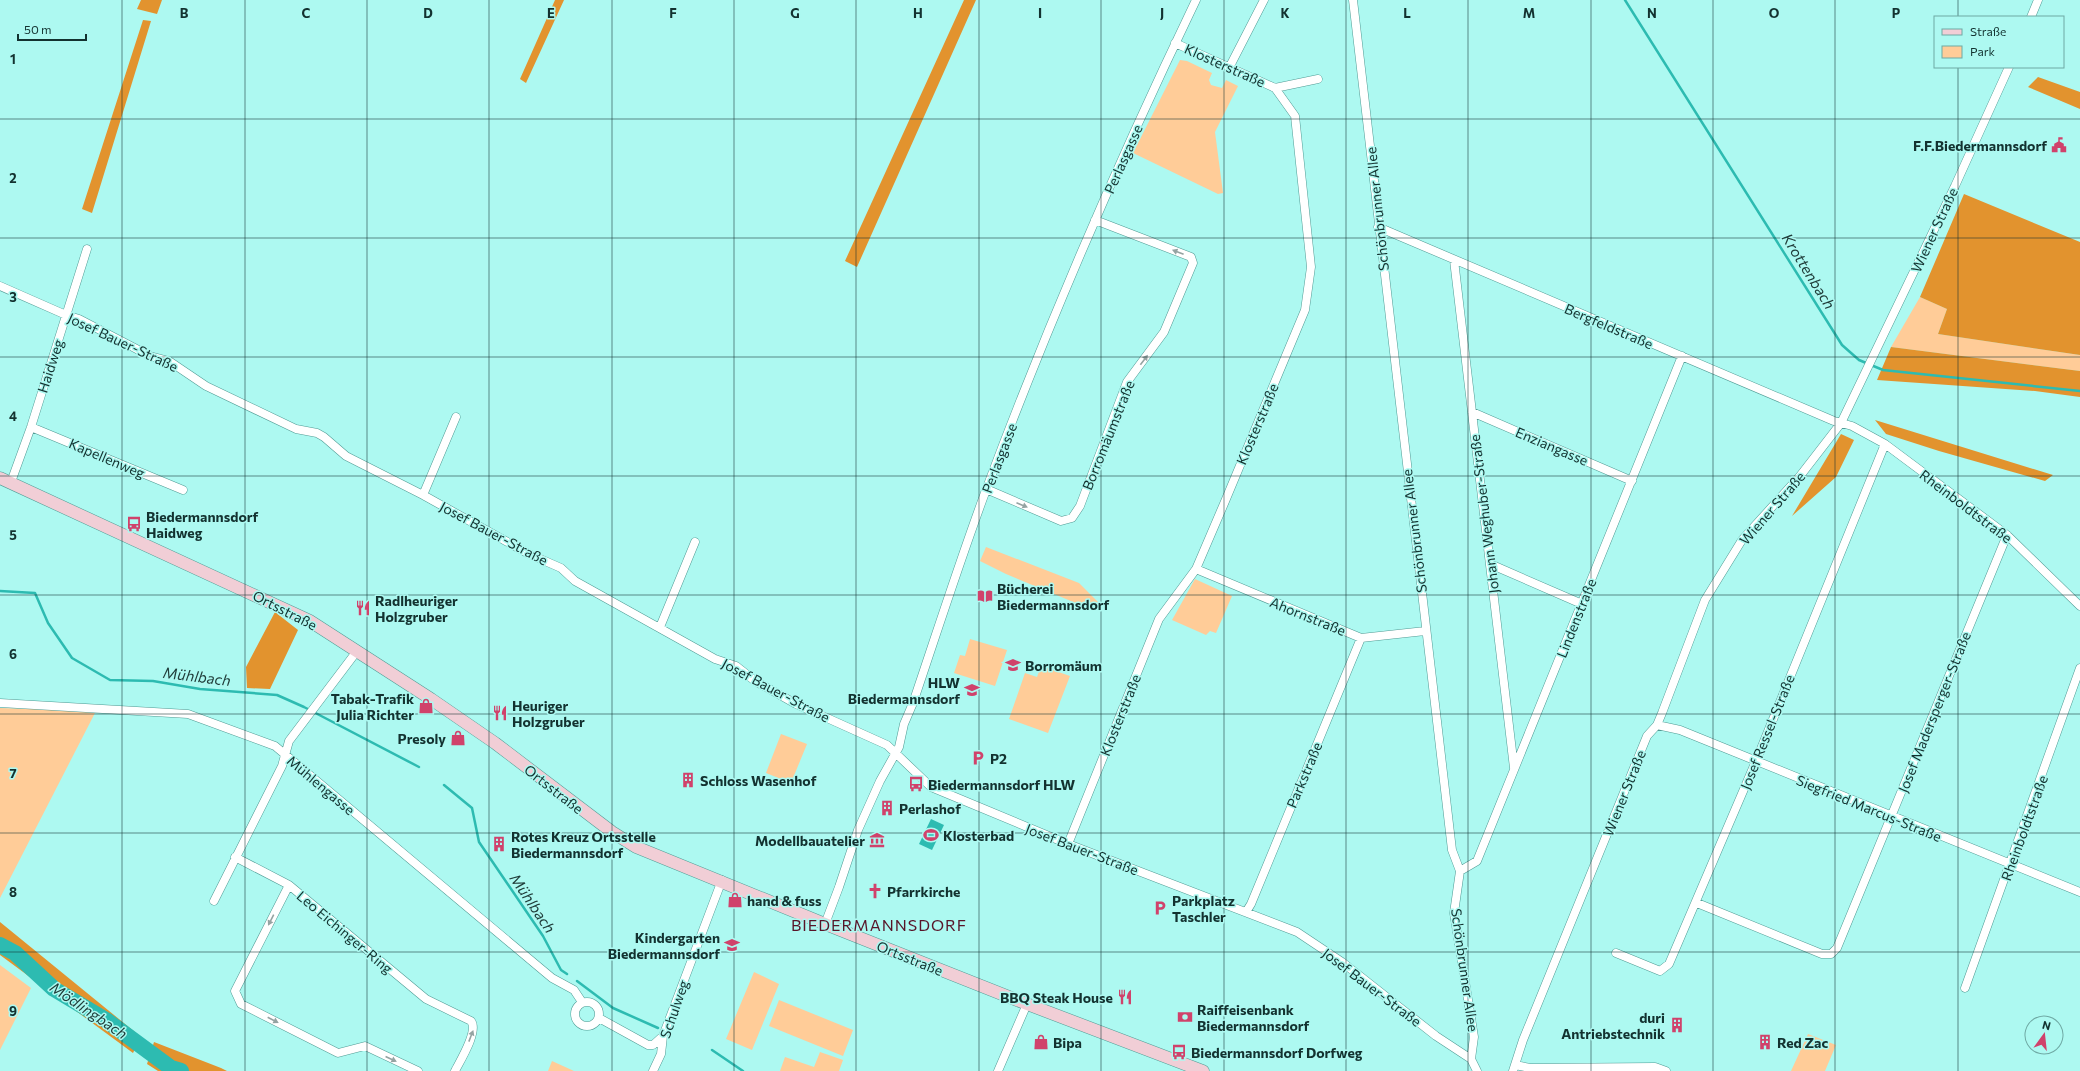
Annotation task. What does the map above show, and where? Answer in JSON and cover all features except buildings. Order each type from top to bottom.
[{"type":"street","name":"Perlasgasse","points":[[825,924],[858,830],[880,781],[896,753],[907,717],[986,489],[1095,220],[1196,0]]},
{"type":"street","points":[[1229,68],[1264,0]]},
{"type":"street","name":"Schönbrunner Allee","points":[[1353,0],[1378,227],[1452,850],[1460,871],[1454,913],[1474,1037],[1471,1059]]},
{"type":"street","points":[[2031,16],[2038,0]]},
{"type":"street","name":"Klosterstraße","points":[[1068,844],[1159,619],[1196,569],[1305,310],[1311,267],[1295,116],[1275,88],[1175,43]]},
{"type":"street","name":"Wiener Straße","points":[[1514,1068],[1523,1040],[1647,736],[1657,725],[1705,600],[1742,540],[1800,476],[1841,424],[2009,68]]},
{"type":"street","points":[[1275,88],[1318,80]]},
{"type":"street","name":"Borromäumstraße","points":[[986,489],[1061,521],[1072,518],[1080,506],[1127,382],[1164,332],[1193,263],[1191,257],[1095,220]]},
{"type":"street","name":"Bergfeldstraße","points":[[1378,227],[1841,424]]},
{"type":"street","name":"Haidweg","points":[[6,480],[31,426],[86,249]]},
{"type":"street","name":"Johann Weghuber-Straße","points":[[1454,260],[1514,769]]},
{"type":"street","name":"Josef Bauer-Straße","points":[[0,286],[66,315],[86,322],[150,356],[169,360],[206,386],[296,429],[317,433],[346,456],[423,495],[529,554],[561,568],[576,581],[715,659],[736,666],[755,681],[796,704],[887,745],[931,787],[1068,844],[1246,912],[1302,936],[1342,962],[1436,1036],[1471,1059]]},
{"type":"street","name":"Lindenstraße","points":[[1460,871],[1477,861],[1682,356]]},
{"type":"street","name":"Enziangasse","points":[[1472,412],[1632,481]]},
{"type":"street","points":[[423,495],[456,417]]},
{"type":"street","name":"Rheinboldtstraße","points":[[1841,424],[1852,426],[1885,444],[2007,535],[2080,606]]},
{"type":"street","name":"Kapellenweg","points":[[31,426],[183,490]]},
{"type":"street","name":"Josef Ressel-Straße","points":[[1616,953],[1660,971],[1669,964],[1691,909],[1697,903],[1756,762],[1885,444]]},
{"type":"street","name":"Ortsstraße","points":[[6,480],[277,604],[310,621],[495,743],[612,832],[636,846],[722,880],[825,924],[1027,1004],[1203,1071]]},
{"type":"street","name":"Josef Madersperger-Straße","points":[[1697,903],[1822,954],[1831,954],[1837,948],[2007,535]]},
{"type":"street","points":[[660,627],[694,542]]},
{"type":"street","points":[[1490,564],[1582,604]]},
{"type":"street","name":"Ahornstraße","points":[[1196,569],[1361,638],[1426,631]]},
{"type":"street","name":"Parkstraße","points":[[1246,912],[1361,638]]},
{"type":"street","points":[[214,901],[282,766],[289,741],[357,651]]},
{"type":"street","name":"Rheinboldtstraße","points":[[1965,988],[2011,865],[2080,668]]},
{"type":"street","name":"Mühlengasse","points":[[0,702],[188,714],[275,746],[552,978],[574,990],[582,1002],[591,1002],[594,1004],[599,1010],[599,1018]]},
{"type":"street","name":"Siegfried Marcus-Straße","points":[[1657,725],[1680,730],[1891,817],[2080,892]]},
{"type":"street","points":[[235,857],[288,885]]},
{"type":"street","name":"Schulweg","points":[[653,1071],[661,1054],[665,1033],[722,880]]},
{"type":"street","name":"Leo Eichinger-Ring","points":[[418,1071],[365,1046],[338,1053],[241,1004],[235,991],[288,885],[426,999],[471,1021],[474,1029],[455,1071]]},
{"type":"street","points":[[582,1002],[577,1006],[574,1012],[579,1024],[590,1026],[599,1018],[648,1045],[653,1045],[665,1033]]},
{"type":"street","points":[[998,1071],[1027,1004]]},
{"type":"street","points":[[1471,1059],[1477,1071]]},
{"type":"street","points":[[1514,1068],[1655,1067],[1666,1071]]},
{"type":"green space","points":[[1180,60],[1187,61],[1212,73],[1209,80],[1211,85],[1222,88],[1226,80],[1238,86],[1215,132],[1223,193],[1218,194],[1133,153]]},
{"type":"green space","points":[[1920,297],[1947,309],[1938,334],[2080,355],[2080,371],[1891,347]]},
{"type":"green space","points":[[986,547],[1079,583],[1100,604],[1095,611],[1006,574],[980,561]]},
{"type":"green space","points":[[1195,579],[1232,596],[1216,633],[1210,631],[1206,635],[1172,620]]},
{"type":"green space","points":[[970,639],[1007,650],[995,686],[954,673],[960,655],[965,656]]},
{"type":"green space","points":[[1041,666],[1070,676],[1048,733],[1009,719],[1025,673],[1037,677]]},
{"type":"green space","points":[[0,708],[96,711],[0,898]]},
{"type":"green space","points":[[781,734],[807,744],[791,783],[766,773]]},
{"type":"green space","points":[[0,965],[31,988],[0,1050]]},
{"type":"green space","points":[[754,972],[779,984],[752,1050],[726,1039]]},
{"type":"green space","points":[[779,1000],[853,1030],[843,1056],[769,1026]]},
{"type":"green space","points":[[1808,1034],[1836,1045],[1825,1071],[1791,1071]]},
{"type":"green space","points":[[820,1052],[843,1060],[839,1071],[780,1071],[785,1057],[814,1067]]},
{"type":"green space","points":[[552,1061],[574,1071],[548,1071]]},
{"type":"shaded area","points":[[141,0],[162,0],[157,14],[137,9]]},
{"type":"shaded area","points":[[555,0],[564,0],[526,83],[520,79]]},
{"type":"shaded area","points":[[964,0],[976,0],[857,267],[845,261]]},
{"type":"shaded area","points":[[143,20],[151,21],[92,213],[82,209]]},
{"type":"shaded area","points":[[2038,77],[2080,92],[2080,109],[2028,87]]},
{"type":"shaded area","points":[[1964,194],[2080,242],[2080,355],[1938,334],[1947,309],[1920,297]]},
{"type":"shaded area","points":[[1891,347],[2080,371],[2080,397],[2035,391],[1877,380]]},
{"type":"shaded area","points":[[1875,420],[2053,475],[2045,481],[1939,451],[1886,434]]},
{"type":"shaded area","points":[[1841,434],[1854,440],[1836,477],[1792,516]]},
{"type":"shaded area","points":[[275,612],[298,630],[270,689],[247,688],[246,667]]},
{"type":"shaded area","points":[[0,922],[141,1037],[133,1053],[0,955]]},
{"type":"shaded area","points":[[154,1042],[227,1071],[158,1071],[147,1064]]},
{"type":"water","name":"Klosterbad","points":[[931,819],[944,825],[932,850],[919,844]]},
{"type":"waterway","name":"Krottenbach","points":[[1625,0],[1842,345],[1859,360],[1883,370],[2080,391]]},
{"type":"waterway","name":"Mühlbach","points":[[0,591],[35,593],[48,623],[72,658],[110,680],[153,681],[200,689],[277,695],[304,707],[419,767]]},
{"type":"waterway","name":"Mühlbach","points":[[444,785],[472,808],[479,842],[543,936],[561,970],[567,974]]},
{"type":"waterway","name":"Mödlingbach","points":[[0,945],[15,953],[54,989],[106,1020],[171,1068],[181,1071]]},
{"type":"waterway","name":"Mühlbach","points":[[577,981],[613,1008],[658,1028]]},
{"type":"waterway","name":"Mühlbach","points":[[712,1050],[743,1071]]},
{"type":"place","name":"F.F.Biedermannsdorf","points":[[2059,145]]},
{"type":"place","name":"Biedermannsdorf Haidweg","points":[[134,524]]},
{"type":"place","name":"Bücherei Biedermannsdorf","points":[[985,596]]},
{"type":"place","name":"Radlheuriger Holzgruber","points":[[363,608]]},
{"type":"place","name":"Borromäum","points":[[1013,665]]},
{"type":"place","name":"HLW Biedermannsdorf","points":[[972,690]]},
{"type":"place","name":"Tabak-Trafik Julia Richter","points":[[426,706]]},
{"type":"place","name":"Heuriger Holzgruber","points":[[500,713]]},
{"type":"place","name":"Presoly","points":[[458,738]]},
{"type":"place","name":"P2","points":[[978,758]]},
{"type":"place","name":"Schloss Wasenhof","points":[[688,780]]},
{"type":"place","name":"Biedermannsdorf HLW","points":[[916,784]]},
{"type":"place","name":"Perlashof","points":[[887,808]]},
{"type":"place","name":"Klosterbad","points":[[931,835]]},
{"type":"place","name":"Modellbauatelier","points":[[877,840]]},
{"type":"place","name":"Rotes Kreuz Ortsstelle Biedermannsdorf","points":[[499,844]]},
{"type":"place","name":"Pfarrkirche","points":[[875,891]]},
{"type":"place","name":"hand & fuss","points":[[735,900]]},
{"type":"place","name":"Parkplatz Taschler","points":[[1160,908]]},
{"type":"place","name":"Kindergarten Biedermannsdorf","points":[[732,945]]},
{"type":"place","name":"BBQ Steak House","points":[[1125,997]]},
{"type":"place","name":"Raiffeisenbank Biedermannsdorf","points":[[1185,1017]]},
{"type":"place","name":"duri Antriebstechnik","points":[[1677,1025]]},
{"type":"place","name":"Bipa","points":[[1041,1042]]},
{"type":"place","name":"Red Zac","points":[[1765,1042]]},
{"type":"place","name":"Biedermannsdorf Dorfweg","points":[[1179,1052]]},
{"type":"district","name":"BIEDERMANNSDORF","points":[[879,924]]}]
